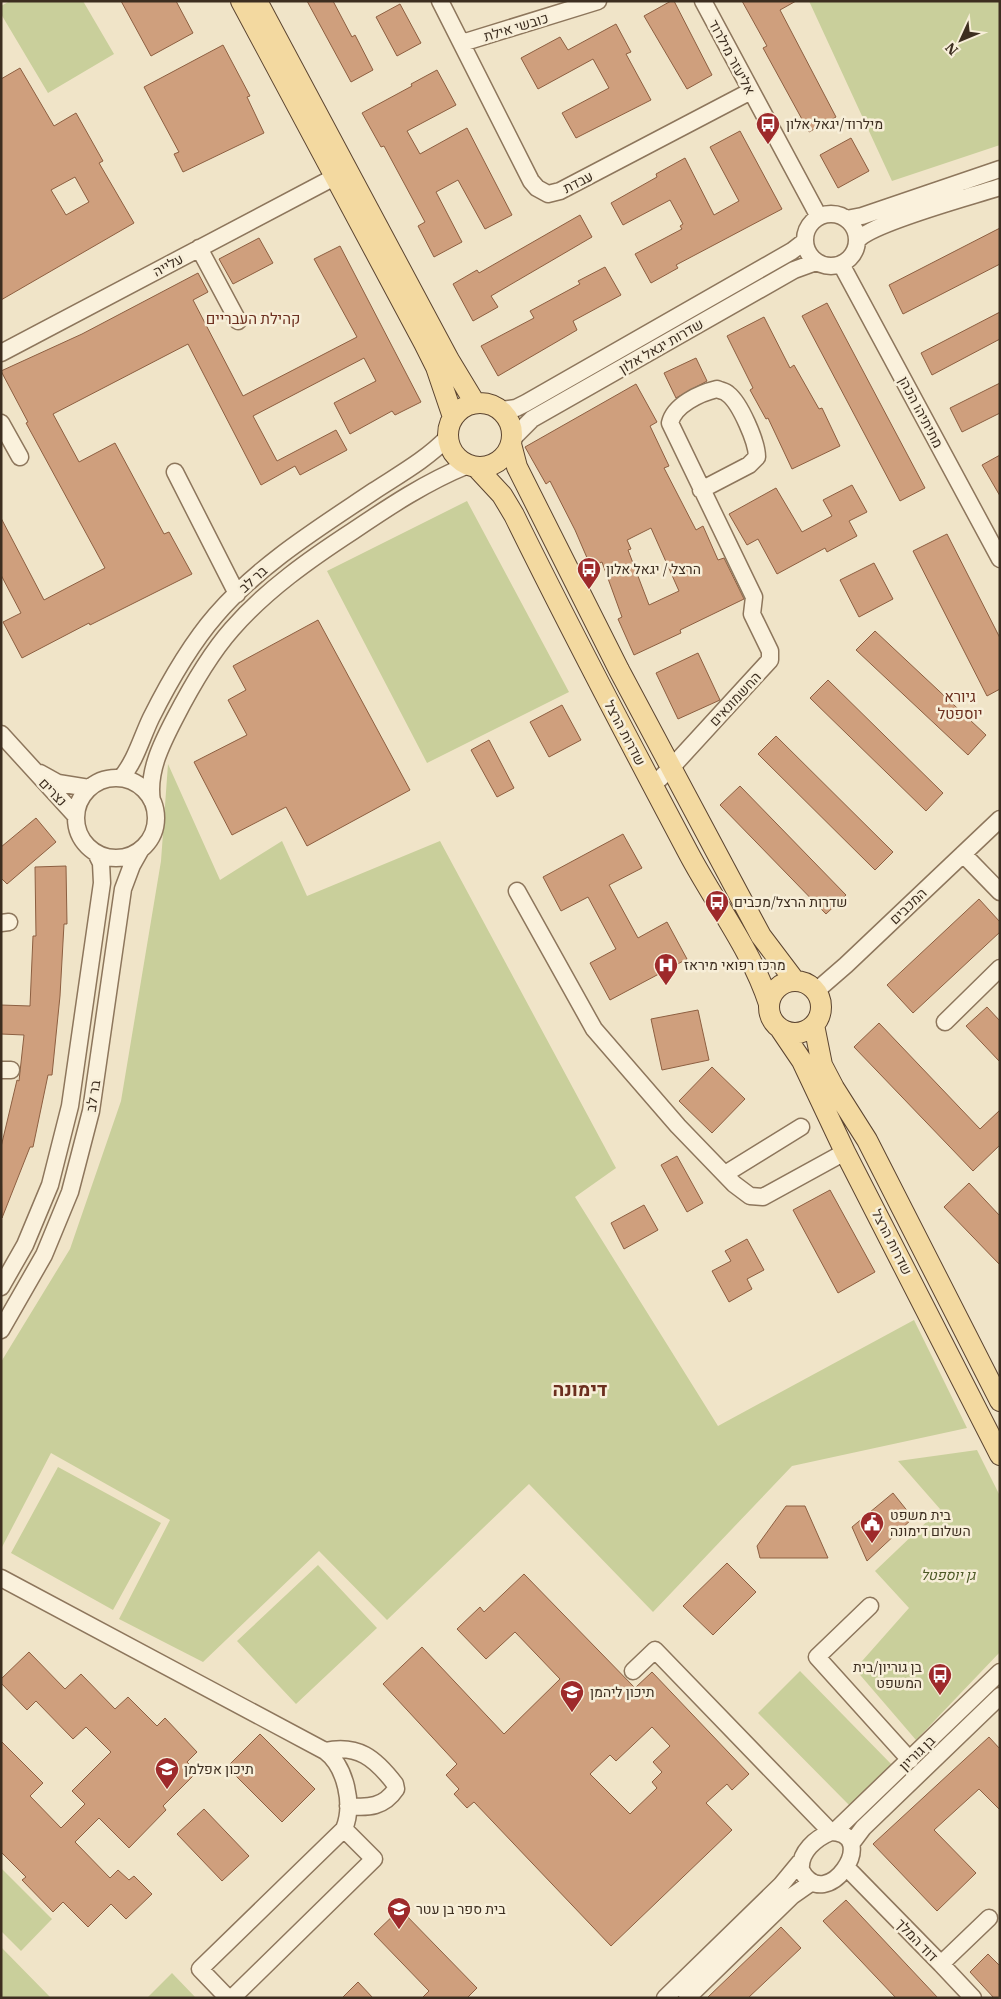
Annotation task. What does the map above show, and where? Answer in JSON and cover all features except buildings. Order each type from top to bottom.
[{"type":"main road","points":[[241,1],[449,360],[476,403]]},
{"type":"main road","points":[[257,1],[428,351],[453,417]]},
{"type":"main road","points":[[476,403],[487,404],[500,410],[510,424],[511,442],[507,452],[494,464],[472,466],[452,451],[448,437],[449,426],[453,417],[467,405],[476,403]]},
{"type":"main road","name":"שדרות הרצל","points":[[511,442],[517,467],[672,768],[761,936],[794,981]]},
{"type":"main road","name":"שדרות הרצל","points":[[472,466],[497,489],[514,515],[593,673],[706,887],[755,970],[768,1004]]},
{"type":"main road","points":[[794,981],[802,982],[816,991],[821,1012],[814,1025],[799,1034],[781,1030],[771,1019],[768,1004],[774,990],[780,985],[794,981]]},
{"type":"main road","name":"שדרות הרצל","points":[[814,1025],[822,1065],[834,1088],[867,1140],[1000,1401]]},
{"type":"main road","name":"שדרות הרצל","points":[[781,1030],[802,1060],[845,1152],[1000,1455]]},
{"type":"street","name":"עבדת","points":[[440,1],[531,181],[536,188],[548,194],[566,188],[751,91]]},
{"type":"street","name":"כובשי אילת","points":[[462,43],[598,1]]},
{"type":"street","name":"אליעזר מילרוד","points":[[703,1],[819,217]]},
{"type":"street","points":[[1000,170],[862,216],[846,219],[830,214],[819,217],[808,227],[805,241],[808,252],[816,262],[829,266],[842,264],[851,257],[857,241],[863,234],[1000,187]]},
{"type":"street","name":"עלייה","points":[[1,353],[341,173]]},
{"type":"street","points":[[846,219],[856,233],[857,241]]},
{"type":"street","name":"שדרות יגאל אלון","points":[[500,410],[516,408],[526,403],[792,251],[805,241]]},
{"type":"street","points":[[199,248],[238,321]]},
{"type":"street","name":"שדרות יגאל אלון","points":[[511,442],[532,419],[794,270],[816,262]]},
{"type":"street","name":"מתיתיהו הכהן","points":[[842,264],[1000,559]]},
{"type":"street","points":[[717,390],[727,392],[734,400],[757,446],[757,457],[749,465],[701,490],[670,423],[672,415],[678,408],[717,390]]},
{"type":"street","points":[[1,423],[20,457]]},
{"type":"street","name":"בר לב","points":[[120,778],[134,759],[150,719],[174,674],[216,615],[257,574],[311,534],[429,454],[448,437]]},
{"type":"street","name":"בר לב","points":[[152,801],[150,781],[170,728],[192,685],[232,629],[271,590],[323,551],[424,484],[472,466]]},
{"type":"street","points":[[175,472],[237,594]]},
{"type":"street","name":"החשמונאים","points":[[653,786],[672,768],[770,660],[770,651],[752,614],[754,598],[701,490]]},
{"type":"street","name":"נצרים","points":[[1,734],[76,816]]},
{"type":"street","name":"נצרים","points":[[30,767],[58,783],[89,788]]},
{"type":"street","points":[[120,778],[130,780],[141,786],[152,801],[156,820],[154,833],[141,849],[123,858],[108,858],[96,853],[85,844],[78,832],[76,816],[78,804],[89,788],[104,779],[120,778]]},
{"type":"street","name":"המכבים","points":[[816,991],[1000,819]]},
{"type":"street","name":"בר לב","points":[[1,1330],[44,1255],[70,1192],[91,1111],[123,889],[132,865],[141,849]]},
{"type":"street","name":"בר לב","points":[[1,1288],[25,1245],[50,1185],[70,1106],[102,883],[100,863],[96,853]]},
{"type":"street","points":[[963,854],[1000,892]]},
{"type":"street","points":[[517,891],[594,1029],[678,1126],[725,1174],[750,1196],[763,1197],[845,1152]]},
{"type":"street","points":[[945,1022],[1000,968]]},
{"type":"street","points":[[725,1174],[801,1127]]},
{"type":"street","points":[[1,1578],[325,1751],[337,1764],[343,1779],[348,1806],[349,1818],[344,1828],[200,1969],[230,1998],[374,1859],[344,1828]]},
{"type":"street","points":[[870,1606],[817,1657],[910,1760]]},
{"type":"street","points":[[634,1671],[655,1650],[833,1832],[843,1835],[851,1844],[853,1853],[846,1867],[831,1881],[819,1884],[812,1882],[804,1875],[800,1862]]},
{"type":"street","name":"בן גוריון","points":[[833,1832],[1000,1672]]},
{"type":"street","name":"בן גוריון","points":[[851,1844],[863,1828],[1000,1696]]},
{"type":"street","points":[[325,1751],[343,1747],[368,1755],[395,1784],[396,1789],[391,1798],[380,1805],[370,1808],[348,1806]]},
{"type":"street","points":[[664,1998],[781,1885],[800,1862],[804,1852],[814,1842],[833,1832]]},
{"type":"street","name":"דוד המלך","points":[[846,1867],[941,1964],[989,1918]]},
{"type":"street","points":[[687,1998],[792,1896],[812,1882]]},
{"type":"street","points":[[941,1964],[973,1998]]},
{"type":"green space","points":[[10,1],[83,1],[114,54],[48,93],[1,14],[1,6]]},
{"type":"green space","points":[[809,1],[1000,1],[1000,145],[892,181]]},
{"type":"green space","points":[[467,501],[569,692],[427,763],[327,571]]},
{"type":"green space","points":[[168,764],[220,880],[282,841],[307,896],[440,841],[616,1168],[575,1197],[718,1426],[914,1320],[967,1428],[792,1466],[653,1612],[529,1484],[387,1620],[319,1551],[203,1662],[119,1619],[170,1520],[51,1453],[1,1549],[1,1362],[70,1249],[121,1101],[161,861]]},
{"type":"green space","name":"גן יוספטל","points":[[977,1450],[1000,1496],[1000,1652],[916,1740],[855,1669],[909,1608],[875,1571],[940,1509],[898,1461]]},
{"type":"green space","points":[[58,1467],[161,1523],[113,1610],[11,1553]]},
{"type":"green space","points":[[318,1565],[377,1628],[296,1704],[237,1641]]},
{"type":"green space","points":[[800,1671],[893,1766],[851,1807],[758,1713]]},
{"type":"green space","points":[[1,1868],[52,1919],[21,1951],[1,1931]]},
{"type":"green space","points":[[1,1947],[51,1998],[1,1998]]},
{"type":"green space","points":[[172,1973],[196,1998],[147,1998]]},
{"type":"place","name":"מילרוד/יגאל אלון","points":[[768,145]]},
{"type":"place","name":"הרצל / יגאל אלון","points":[[589,590]]},
{"type":"place","name":"שדרות הרצל/מכבים","points":[[717,923]]},
{"type":"place","name":"מרכז רפואי מיראז","points":[[666,986]]},
{"type":"place","name":"בית משפט השלום דימונה","points":[[872,1544]]},
{"type":"place","name":"בן גוריון/בית המשפט","points":[[940,1696]]},
{"type":"place","name":"תיכון ליהמן","points":[[572,1713]]},
{"type":"place","name":"תיכון אפלמן","points":[[167,1790]]},
{"type":"place","name":"בית ספר בן עטר","points":[[399,1930]]},
{"type":"district","name":"קהילת העבריים","points":[[253,318]]},
{"type":"district","name":"גיורא יוספטל","points":[[960,704]]},
{"type":"district","name":"דימונה","points":[[580,1389]]}]
